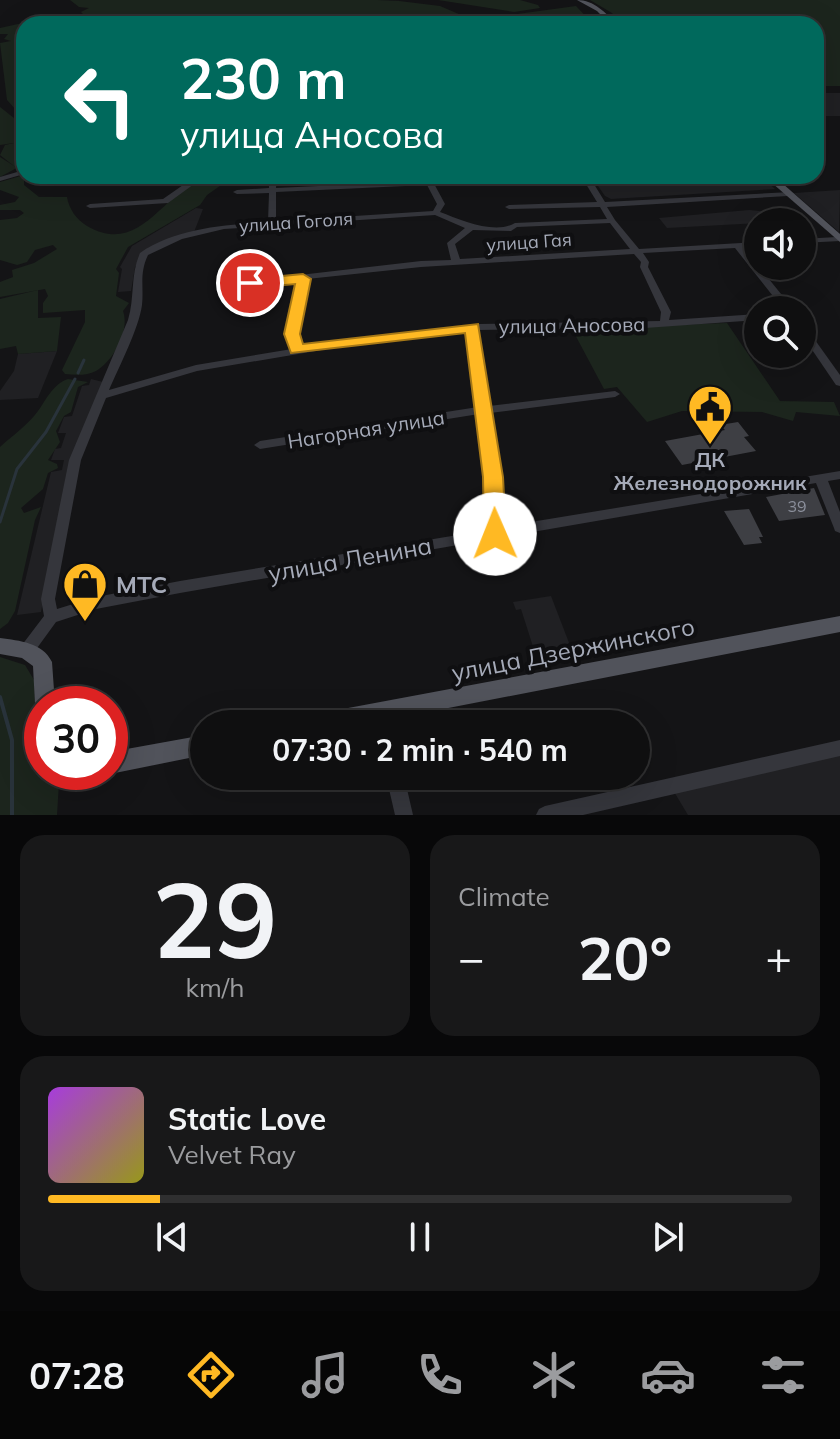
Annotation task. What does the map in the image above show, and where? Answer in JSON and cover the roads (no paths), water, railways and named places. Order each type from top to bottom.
[{"type":"main road","points":[[580,0],[605,16]]},
{"type":"main road","points":[[777,184],[839,239]]},
{"type":"main road","name":"улица Дзержинского","points":[[422,710],[840,624]]},
{"type":"main road","points":[[0,646],[27,650],[42,662],[44,686]]},
{"type":"main road","points":[[128,760],[190,748]]},
{"type":"street","points":[[90,206],[165,201],[189,184]]},
{"type":"street","points":[[272,224],[273,184]]},
{"type":"street","points":[[237,192],[372,184]]},
{"type":"street","points":[[430,184],[441,204],[436,213],[471,227],[505,229],[515,225],[612,221]]},
{"type":"street","points":[[590,184],[612,221],[639,251],[666,312],[664,323]]},
{"type":"street","points":[[509,207],[788,194]]},
{"type":"street","name":"улица Гоголя","points":[[104,395],[137,306],[138,267],[144,253],[158,244],[207,230],[436,213]]},
{"type":"street","points":[[456,262],[451,243],[471,227]]},
{"type":"street","points":[[816,240],[839,239]]},
{"type":"street","points":[[737,245],[778,296]]},
{"type":"street","name":"улица Гая","points":[[250,283],[456,262],[744,245]]},
{"type":"street","points":[[297,349],[292,334],[303,279]]},
{"type":"street","name":"улица Аносова","points":[[104,395],[196,368],[259,359],[297,349],[473,328],[744,320]]},
{"type":"street","points":[[473,328],[493,477],[495,534]]},
{"type":"street","points":[[816,348],[840,383]]},
{"type":"street","name":"Нагорная улица","points":[[260,445],[484,410],[615,394]]},
{"type":"street","points":[[27,650],[51,617],[48,599],[75,460],[104,395]]},
{"type":"street","name":"улица Ленина","points":[[51,617],[96,603],[180,587],[840,475]]},
{"type":"street","points":[[820,477],[840,528]]},
{"type":"street","points":[[545,815],[840,748]]},
{"type":"street","points":[[398,790],[404,815]]},
{"type":"waterway","points":[[78,373],[84,360]]},
{"type":"waterway","points":[[0,522],[17,469],[46,432],[75,379]]},
{"type":"waterway","points":[[0,697],[12,740],[12,815]]},
{"type":"place","name":"ДК Железнодорожник","points":[[710,446]]},
{"type":"place","name":"МТС","points":[[85,623]]}]
